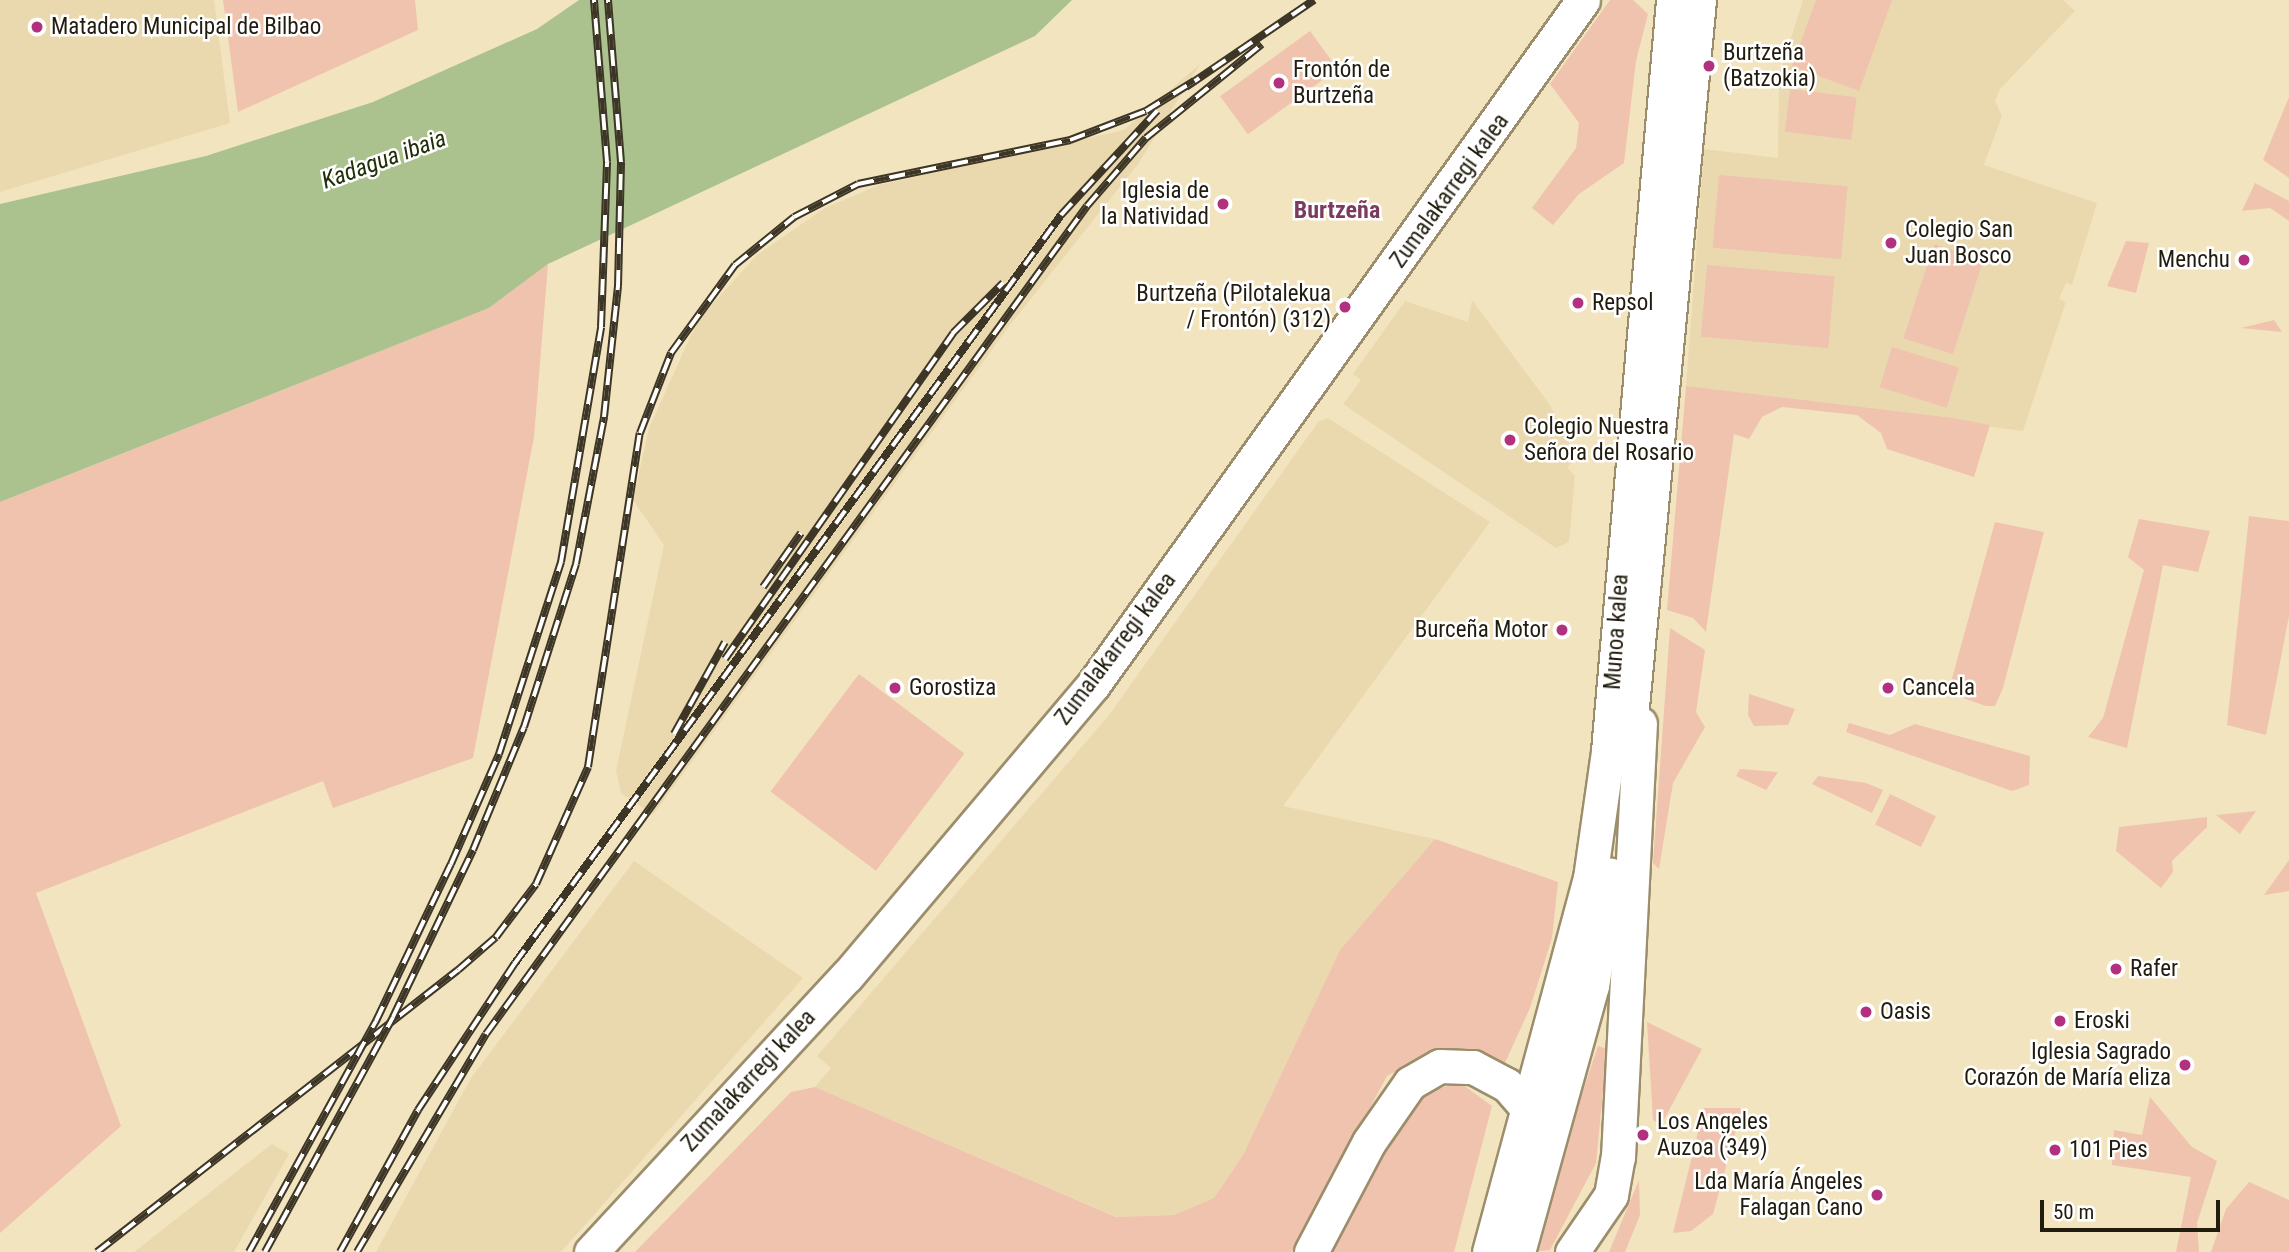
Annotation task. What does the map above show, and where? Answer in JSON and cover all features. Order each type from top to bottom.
[{"type":"main road","name":"Zumalakarregi kalea","points":[[591,1252],[846,976],[1093,685],[1583,0]]},
{"type":"main road","name":"Munoa kalea","points":[[1489,1252],[1590,878],[1608,751],[1674,0]]},
{"type":"main road","name":"Munoa kalea","points":[[1519,1247],[1592,986],[1638,683],[1699,0]]},
{"type":"main road","points":[[1572,1252],[1611,1195],[1618,1157],[1641,763],[1638,683]]},
{"type":"main road","points":[[1311,1252],[1369,1142],[1410,1083],[1440,1066],[1473,1067],[1507,1085],[1529,1110]]},
{"type":"shaded area","points":[[0,0],[214,0],[230,123],[0,192]]},
{"type":"shaded area","points":[[223,0],[415,0],[418,30],[238,112]]},
{"type":"shaded area","points":[[1610,0],[1633,0],[1648,14],[1636,61],[1624,163],[1579,194],[1553,225],[1532,208],[1576,148],[1579,123],[1550,84]]},
{"type":"shaded area","name":"Colegio San Juan Bosco","points":[[1803,0],[2063,0],[2075,11],[2000,89],[1995,101],[2002,116],[1984,165],[2097,203],[2072,285],[2066,283],[2059,299],[2066,302],[2023,431],[1686,386],[1704,149],[1778,158],[1779,76]]},
{"type":"shaded area","points":[[1816,0],[1892,0],[1859,91],[1792,66]]},
{"type":"shaded area","name":"Frontón de Burtzeña","points":[[1310,31],[1338,69],[1248,134],[1220,96]]},
{"type":"shaded area","points":[[1200,64],[1138,164],[1010,325],[653,815],[621,793],[616,771],[664,545],[633,500],[649,428],[698,320],[757,255],[825,208],[879,185],[1124,130]]},
{"type":"shaded area","points":[[1790,89],[1857,97],[1851,140],[1785,132]]},
{"type":"shaded area","points":[[2289,97],[2289,178],[2263,160]]},
{"type":"shaded area","points":[[1719,175],[1848,186],[1841,259],[1713,248]]},
{"type":"shaded area","points":[[2255,183],[2289,201],[2289,221],[2270,208],[2242,211]]},
{"type":"shaded area","points":[[2126,241],[2149,243],[2136,293],[2107,286]]},
{"type":"shaded area","points":[[1934,244],[1983,260],[1953,354],[1903,338]]},
{"type":"shaded area","points":[[548,264],[534,437],[473,758],[333,808],[323,781],[36,893],[121,1126],[0,1233],[0,502],[489,308]]},
{"type":"shaded area","points":[[1707,265],[1835,276],[1828,348],[1701,337]]},
{"type":"shaded area","points":[[1472,300],[1550,405],[1577,459],[1567,467],[1575,476],[1569,542],[1556,548],[1343,404],[1361,380],[1353,374],[1405,301],[1468,322]]},
{"type":"shaded area","points":[[2274,320],[2282,332],[2241,328]]},
{"type":"shaded area","points":[[1892,347],[1959,367],[1947,408],[1880,387]]},
{"type":"shaded area","points":[[1686,386],[1953,418],[1990,425],[1974,477],[1887,449],[1881,433],[1857,415],[1782,407],[1762,417],[1749,439],[1734,434],[1706,632],[1693,618],[1667,610]]},
{"type":"shaded area","points":[[1328,418],[1490,522],[1283,806],[1435,839],[1340,950],[1243,1155],[1214,1198],[1174,1215],[1117,1217],[815,1087],[831,1068],[817,1056],[1109,715],[1319,421]]},
{"type":"shaded area","points":[[2249,516],[2289,521],[2289,616],[2266,735],[2227,725]]},
{"type":"shaded area","points":[[2139,519],[2210,531],[2198,572],[2163,565],[2127,748],[2088,737],[2103,718],[2144,570],[2128,557]]},
{"type":"shaded area","points":[[1995,522],[2044,532],[2003,688],[1995,706],[1986,706],[1948,693]]},
{"type":"shaded area","points":[[1670,628],[1705,650],[1696,712],[1705,727],[1673,783],[1659,869],[1653,863]]},
{"type":"shaded area","points":[[859,674],[964,753],[876,871],[771,791]]},
{"type":"shaded area","points":[[1749,694],[1795,709],[1788,725],[1754,726],[1748,715]]},
{"type":"shaded area","points":[[1849,723],[1890,735],[1915,724],[2030,756],[2029,785],[2012,791],[1846,732]]},
{"type":"shaded area","points":[[1740,769],[1778,772],[1766,790],[1736,776]]},
{"type":"shaded area","points":[[1818,776],[1866,783],[1883,790],[1872,813],[1812,784]]},
{"type":"shaded area","points":[[1890,794],[1936,816],[1921,847],[1875,825]]},
{"type":"shaded area","points":[[2256,811],[2240,834],[2216,815]]},
{"type":"shaded area","points":[[2207,817],[2207,827],[2172,861],[2173,872],[2161,888],[2116,851],[2119,827]]},
{"type":"shaded area","points":[[1435,839],[1558,882],[1552,938],[1530,1008],[1504,1065],[1477,1049],[1435,1050],[1387,1076],[1292,1252],[635,1252],[791,1092],[815,1087],[1116,1217],[1174,1215],[1214,1198],[1243,1155],[1340,950]]},
{"type":"shaded area","points":[[2289,860],[2289,891],[2264,895]]},
{"type":"shaded area","points":[[634,861],[803,978],[561,1252],[376,1252],[471,1078]]},
{"type":"shaded area","points":[[1647,1022],[1702,1049],[1661,1125],[1653,1120]]},
{"type":"shaded area","points":[[1598,1046],[1607,1049],[1596,1163],[1550,1250],[1529,1252]]},
{"type":"shaded area","points":[[1459,1082],[1492,1106],[1454,1252],[1324,1252],[1370,1164],[1415,1097]]},
{"type":"shaded area","points":[[2150,1097],[2192,1147],[2217,1161],[2197,1223],[2199,1252],[2176,1252],[2191,1177],[2112,1165],[2114,1130],[2142,1135]]},
{"type":"shaded area","points":[[1704,1108],[1742,1108],[1713,1214],[1691,1231],[1673,1233]]},
{"type":"shaded area","points":[[272,1144],[289,1154],[234,1252],[134,1252]]},
{"type":"shaded area","points":[[1639,1180],[1640,1215],[1625,1252],[1609,1252]]},
{"type":"shaded area","points":[[2249,1182],[2289,1200],[2289,1252],[2211,1252],[2226,1209]]},
{"type":"water","name":"Kadagua ibaia","points":[[579,0],[1072,0],[1035,36],[548,264],[489,308],[0,502],[0,204],[206,156],[373,102],[537,29]]},
{"type":"railway","points":[[249,1252],[376,1021],[451,864],[499,754],[561,562],[601,327],[607,162],[594,0]]},
{"type":"railway","points":[[265,1252],[393,1017],[473,850],[524,727],[576,564],[604,417],[618,286],[621,162],[608,0]]},
{"type":"railway","points":[[1186,87],[1314,0]]},
{"type":"railway","points":[[357,1252],[486,1034],[1087,206],[1146,138],[1262,44]]},
{"type":"railway","points":[[97,1252],[458,970],[496,937],[536,884],[588,767],[640,433],[671,353],[735,265],[794,217],[858,184],[1070,140],[1146,111],[1194,81]]},
{"type":"railway","points":[[340,1252],[418,1110],[515,963],[1061,215],[1157,111]]},
{"type":"railway","points":[[725,659],[953,333],[1003,283]]},
{"type":"railway","points":[[763,587],[801,533]]},
{"type":"railway","points":[[674,734],[725,642]]},
{"type":"place","name":"Matadero Municipal de Bilbao","points":[[37,27]]},
{"type":"place","name":"Burtzeña (Batzokia)","points":[[1709,66]]},
{"type":"place","name":"Frontón de Burtzeña","points":[[1279,83]]},
{"type":"place","name":"Iglesia de la Natividad","points":[[1223,204]]},
{"type":"place","name":"Colegio San Juan Bosco","points":[[1891,243]]},
{"type":"place","name":"Menchu","points":[[2244,260]]},
{"type":"place","name":"Repsol","points":[[1578,303]]},
{"type":"place","name":"Burtzeña (Pilotalekua / Frontón) (312)","points":[[1345,307]]},
{"type":"place","name":"Colegio Nuestra Señora del Rosario","points":[[1510,440]]},
{"type":"place","name":"Burceña Motor","points":[[1562,630]]},
{"type":"place","name":"Gorostiza","points":[[895,688]]},
{"type":"place","name":"Cancela","points":[[1888,688]]},
{"type":"place","name":"Rafer","points":[[2116,969]]},
{"type":"place","name":"Oasis","points":[[1866,1012]]},
{"type":"place","name":"Eroski","points":[[2060,1021]]},
{"type":"place","name":"Iglesia Sagrado Corazón de María eliza","points":[[2185,1065]]},
{"type":"place","name":"Los Angeles Auzoa (349)","points":[[1643,1135]]},
{"type":"place","name":"101 Pies","points":[[2055,1150]]},
{"type":"place","name":"Lda María Ángeles Falagan Cano","points":[[1877,1195]]},
{"type":"district","name":"Burtzeña","points":[[1337,211]]}]
